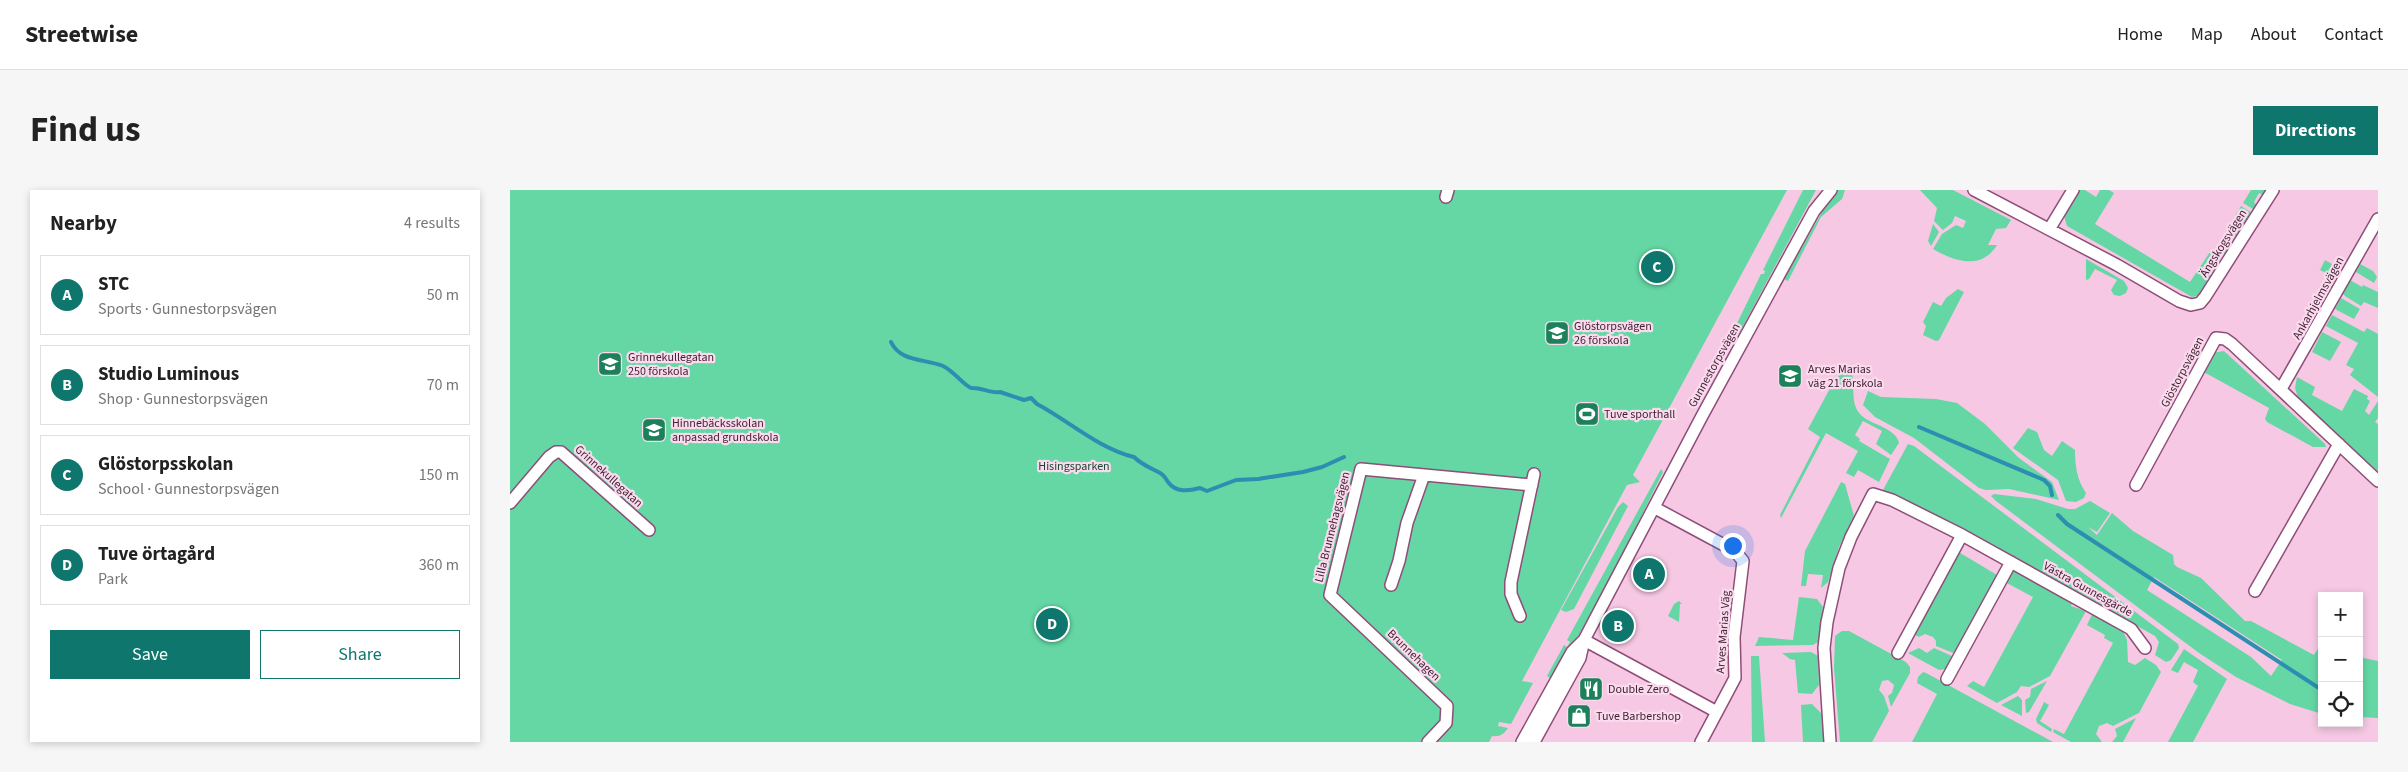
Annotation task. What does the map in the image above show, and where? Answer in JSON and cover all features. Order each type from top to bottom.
[{"type":"street","name":"Gunnestorpsvägen","points":[[1534,742],[1580,658],[1584,640],[1702,416],[1814,211],[1821,190]]},
{"type":"street","name":"Gunnestorpsvägen","points":[[1814,211],[1831,190]]},
{"type":"street","points":[[1974,190],[2050,228],[2073,190]]},
{"type":"street","name":"Ängskogsvägen","points":[[2050,228],[2117,264],[2170,297],[2191,305],[2200,303],[2205,297],[2272,190]]},
{"type":"street","name":"Ankarhjelmsvägen","points":[[2281,389],[2378,219]]},
{"type":"street","name":"Glöstorpsvägen","points":[[2136,485],[2216,338],[2225,339],[2232,344],[2378,481]]},
{"type":"street","points":[[2255,591],[2339,444]]},
{"type":"street","name":"Grinnekullegatan","points":[[510,503],[549,457],[556,452],[561,452],[649,530]]},
{"type":"street","name":"Lilla Brunnehagsvägen","points":[[1330,595],[1361,469],[1424,475],[1534,480],[1511,582],[1511,594],[1520,616]]},
{"type":"street","points":[[1391,585],[1399,561],[1407,523],[1424,475]]},
{"type":"street","name":"Västra Gunnesgärde","points":[[1830,742],[1824,648],[1827,622],[1839,568],[1870,497],[1877,494],[1962,535],[2131,629],[2145,648]]},
{"type":"street","name":"Arves Marias Väg","points":[[1655,508],[1735,551],[1743,562],[1736,618],[1735,678],[1701,742]]},
{"type":"street","points":[[1898,653],[1962,535]]},
{"type":"street","points":[[1947,679],[2011,562]]},
{"type":"street","name":"Brunnehagen","points":[[1330,595],[1447,706],[1446,723],[1428,742]]},
{"type":"street","name":"Gunnestorpsvägen","points":[[1522,742],[1572,652],[1584,640]]},
{"type":"street","points":[[1584,640],[1717,712]]},
{"type":"green space","name":"Hisingsparken","points":[[510,190],[1787,190],[1633,475],[1640,482],[1627,485],[1522,681],[1533,683],[1511,724],[1499,722],[1498,726],[1508,728],[1502,735],[1492,736],[1489,742],[510,742]]},
{"type":"green space","points":[[1803,190],[1816,190],[1735,341],[1732,340],[1725,353],[1723,352],[1761,274],[1764,274],[1765,271],[1763,270]]},
{"type":"green space","points":[[1837,190],[1845,190],[1842,199],[1821,217],[1788,281],[1784,279],[1822,212]]},
{"type":"green space","points":[[1920,190],[1953,190],[2011,220],[2006,228],[1996,229],[1988,245],[1997,245],[1991,253],[1975,261],[1958,260],[1933,249],[1942,234],[1956,225],[1963,228],[1966,221],[1955,216],[1952,223],[1943,230],[1934,221],[1937,208]]},
{"type":"green space","points":[[2077,190],[2085,190],[2096,197],[2100,190],[2109,190],[2114,193],[2095,224],[2190,282],[2210,252],[2221,262],[2206,288],[2202,293],[2192,297],[2067,226],[2063,213]]},
{"type":"green space","points":[[2251,190],[2267,190],[2263,195],[2259,193],[2254,202],[2257,206],[2253,209],[2243,203]]},
{"type":"green space","points":[[2241,206],[2252,213],[2236,239],[2233,234],[2224,246],[2229,250],[2223,255],[2216,249]]},
{"type":"green space","points":[[1933,224],[1939,232],[1931,246],[1928,241]]},
{"type":"green space","points":[[2086,259],[2124,281],[2128,288],[2126,293],[2120,296],[2114,295],[2111,290],[2117,280],[2095,269],[2089,279],[2086,280]]},
{"type":"green space","points":[[2325,260],[2339,268],[2333,277],[2320,270]]},
{"type":"green space","points":[[2360,264],[2373,271],[2377,277],[2374,283],[2356,272]]},
{"type":"green space","points":[[2350,280],[2362,287],[2363,285],[2378,292],[2378,308],[2364,302],[2361,306],[2343,294]]},
{"type":"green space","points":[[1958,289],[1964,292],[1939,340],[1936,341],[1923,335],[1926,326],[1923,322],[1933,302],[1941,306],[1946,298]]},
{"type":"green space","points":[[2341,298],[2360,309],[2354,319],[2335,309]]},
{"type":"green space","points":[[2332,315],[2364,332],[2367,328],[2378,334],[2378,397],[2350,375],[2354,369],[2346,365],[2358,343],[2326,326]]},
{"type":"green space","points":[[2322,332],[2341,342],[2330,361],[2312,352]]},
{"type":"green space","points":[[2224,351],[2326,447],[2313,447],[2267,422],[2265,419],[2269,408],[2202,371],[2212,353]]},
{"type":"green space","points":[[1845,369],[1851,371],[1853,377],[1854,400],[1858,411],[1866,419],[1889,430],[1899,443],[1891,455],[1876,444],[1882,431],[1863,421],[1855,435],[1860,439],[1859,441],[1890,459],[1879,482],[1858,470],[1854,477],[1846,473],[1858,451],[1826,433],[1781,518],[1780,515],[1820,437],[1808,429],[1834,381]]},
{"type":"green space","points":[[2297,377],[2315,387],[2312,395],[2342,411],[2354,389],[2368,396],[2367,399],[2370,401],[2365,411],[2369,415],[2378,401],[2378,418],[2375,422],[2378,424],[2378,472],[2298,398],[2295,388]]},
{"type":"green space","points":[[1868,391],[1881,397],[1936,399],[1957,403],[1985,424],[2019,458],[2052,482],[2059,500],[2009,489],[1986,490],[1979,488],[1914,438],[1875,417],[1863,405]]},
{"type":"green space","points":[[2028,428],[2037,432],[2044,450],[2052,456],[2062,441],[2075,450],[2077,473],[2086,493],[2084,498],[2076,502],[2066,501],[2058,480],[2013,448]]},
{"type":"green space","points":[[1908,444],[1914,446],[2178,644],[2179,648],[2171,660],[2166,662],[2155,655],[2159,642],[2155,636],[2030,566],[1884,492],[1883,490]]},
{"type":"green space","points":[[1661,469],[1663,472],[1624,551],[1553,680],[1547,676],[1564,645],[1567,647],[1570,642],[1567,640]]},
{"type":"green space","points":[[1841,482],[1845,484],[1854,516],[1839,547],[1828,582],[1821,588],[1823,575],[1808,574],[1806,586],[1801,586],[1805,551]]},
{"type":"green space","points":[[1994,494],[2036,499],[2068,509],[2075,509],[2090,501],[2110,513],[2097,532],[2088,527],[2097,535],[2112,513],[2133,531],[2173,555],[2174,564],[2177,567],[2201,578],[2245,621],[2251,621],[2314,655],[2318,649],[2318,713],[2290,704],[2236,677],[2199,653],[1991,496]],"holes":[[[2154,577],[2282,660],[2271,676],[2251,657],[2147,590]]]},
{"type":"green space","points":[[1623,502],[1628,506],[1574,609],[1566,612],[1561,610],[1618,507]]},
{"type":"green space","points":[[1957,551],[1997,575],[1956,654],[1936,646],[1936,641],[1933,637],[1925,634],[1919,637],[1912,633]]},
{"type":"green space","points":[[2012,565],[2072,603],[2071,606],[2086,611],[2050,676],[2029,687],[2021,686],[2017,692],[1997,703],[1967,686],[1973,681],[1984,687],[2033,597],[2005,582]]},
{"type":"green space","points":[[1799,597],[1817,599],[1823,607],[1818,642],[1813,645],[1755,646],[1759,637],[1793,640]]},
{"type":"green space","points":[[1679,601],[1682,604],[1680,604],[1679,622],[1668,616],[1674,604]]},
{"type":"green space","points":[[2094,610],[2122,629],[2127,640],[2128,662],[2135,665],[2145,658],[2156,665],[2161,672],[2139,713],[2113,726],[2107,723],[2099,726],[2096,734],[2102,742],[2071,742],[2053,732],[2054,729],[2064,734],[2113,643],[2104,638],[2105,635],[2087,625]]},
{"type":"green space","points":[[1842,631],[1849,631],[1906,662],[1910,667],[1910,673],[1891,707],[1888,696],[1892,693],[1894,685],[1888,680],[1882,681],[1879,690],[1884,696],[1889,711],[1872,742],[1840,742],[1834,668],[1835,636]]},
{"type":"green space","points":[[1919,648],[1927,653],[1934,648],[1954,657],[1946,669],[1939,670],[1908,653]]},
{"type":"green space","points":[[2184,649],[2227,679],[2193,742],[2168,742],[2198,686],[2193,682],[2198,670],[2184,662],[2178,673],[2171,670]]},
{"type":"green space","points":[[1811,652],[1818,656],[1819,685],[1812,694],[1798,693],[1795,660],[1782,653]]},
{"type":"green space","points":[[1751,656],[1759,656],[1765,742],[1752,742]]},
{"type":"green space","points":[[2363,658],[2378,661],[2378,718],[2363,717]]},
{"type":"green space","points":[[1923,672],[2053,742],[1912,742],[1937,694],[1917,683],[1918,677]]},
{"type":"green space","points":[[2047,681],[2029,712],[2026,713],[2025,700],[2030,697],[2031,689]]},
{"type":"green space","points":[[2018,696],[2022,700],[2022,716],[2001,705]]},
{"type":"green space","points":[[2044,702],[2049,705],[2040,721],[2052,729],[2051,732],[2037,723],[2036,719]]},
{"type":"green space","points":[[1812,704],[1822,714],[1825,742],[1803,742],[1801,705]]},
{"type":"green space","points":[[2136,718],[2123,742],[2112,742],[2117,736],[2115,729]]},
{"type":"waterway","points":[[891,342],[895,348],[907,357],[943,366],[971,388],[1000,392],[1024,400],[1031,398],[1037,404],[1096,441],[1134,457],[1164,476],[1171,486],[1179,490],[1200,488],[1207,491],[1236,480],[1258,479],[1303,472],[1322,467],[1344,457]]},
{"type":"waterway","points":[[1919,427],[2044,480],[2050,486],[2052,495]]},
{"type":"waterway","points":[[2058,515],[2067,524],[2318,687]]},
{"type":"place","name":"Glöstorpsskolan","points":[[1657,267]]},
{"type":"place","name":"Glöstorpsvägen 26 förskola","points":[[1557,333]]},
{"type":"place","name":"Grinnekullegatan 250 förskola","points":[[610,364]]},
{"type":"place","name":"Arves Marias väg 21 förskola","points":[[1790,376]]},
{"type":"place","name":"Tuve sporthall","points":[[1587,414]]},
{"type":"place","name":"Hinnebäcksskolan anpassad grundskola","points":[[654,430]]},
{"type":"place","name":"STC","points":[[1649,574]]},
{"type":"place","name":"Tuve örtagård","points":[[1052,624]]},
{"type":"place","name":"Studio Luminous","points":[[1618,626]]},
{"type":"place","name":"Double Zero","points":[[1591,689]]},
{"type":"place","name":"Tuve Barbershop","points":[[1579,716]]}]
